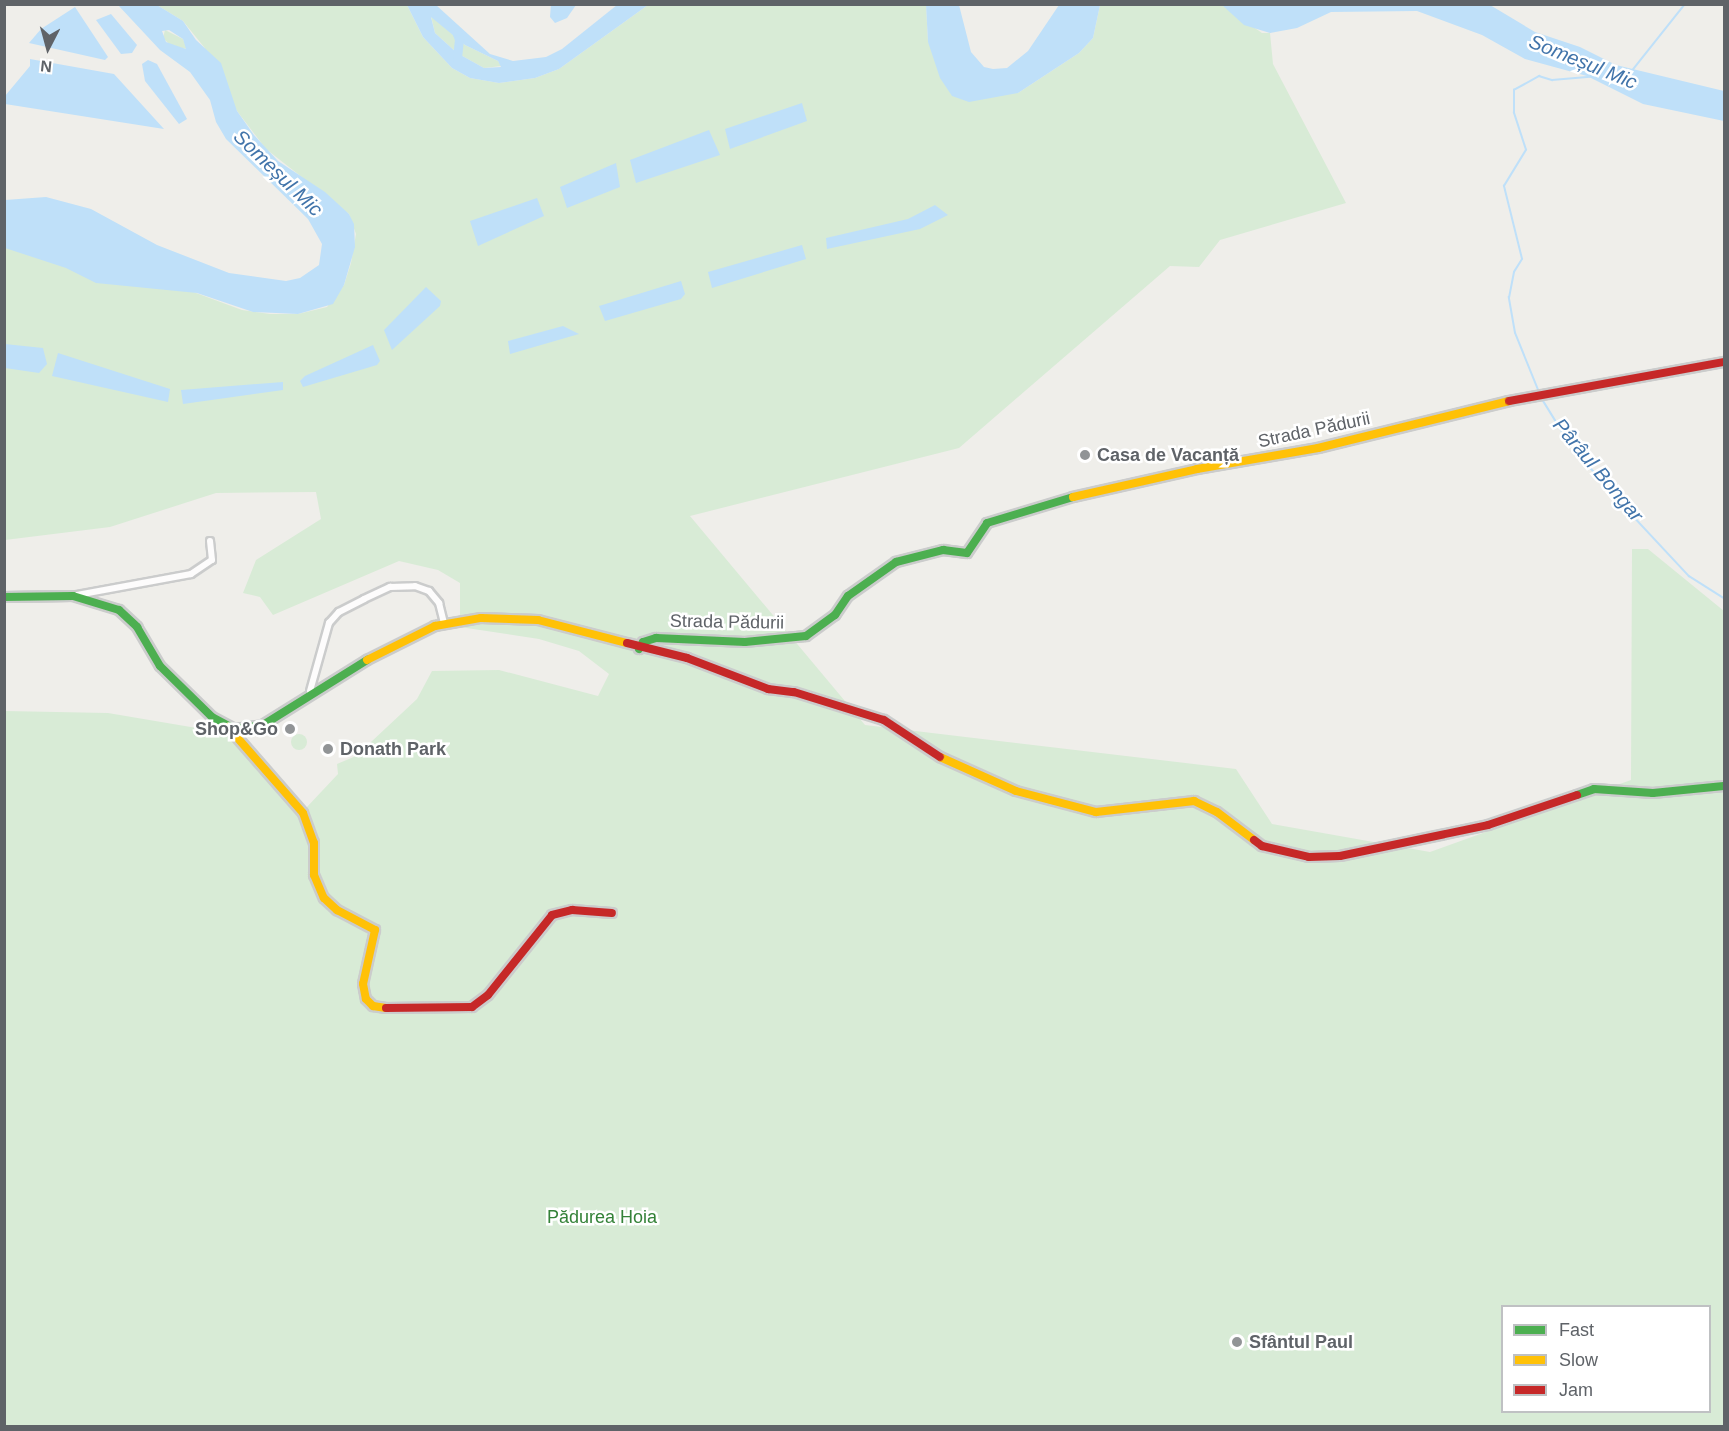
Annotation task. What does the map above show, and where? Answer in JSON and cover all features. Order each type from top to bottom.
[{"type":"street","name":"Strada Pădurii","points":[[639,649],[643,642],[656,638],[737,642],[799,639],[812,634],[835,615],[848,596],[896,562],[943,550],[967,553],[982,526],[1003,516],[1045,503],[1197,469],[1318,448],[1528,396],[1725,362]]},
{"type":"street","points":[[4,597],[73,596],[191,574],[212,560],[210,541]]},
{"type":"street","points":[[310,692],[330,623],[339,612],[364,599],[390,587],[415,586],[429,591],[439,603],[444,623]]},
{"type":"street","points":[[73,596],[102,603],[127,615],[160,666],[227,727],[303,813],[314,843],[314,874],[324,898],[337,910],[375,930],[376,937],[363,984],[366,999],[373,1006],[399,1010],[472,1007],[488,995],[552,915],[572,910],[612,913]]},
{"type":"street","name":"Strada Pădurii","points":[[227,727],[243,730],[263,725],[310,692],[394,645],[444,623],[481,618],[538,620],[639,649],[681,656],[768,689],[794,692],[884,720],[928,752],[1016,791],[1096,812],[1194,801],[1217,812],[1262,846],[1309,857],[1340,856],[1488,825],[1593,789],[1653,793],[1725,786]]},
{"type":"green space","name":"Pădurea Hoia","points":[[157,5],[407,5],[423,37],[452,68],[470,78],[499,83],[535,78],[559,69],[648,5],[926,5],[928,42],[1018,93],[1079,53],[1093,38],[1100,5],[1222,5],[1262,33],[1270,33],[1273,64],[1346,203],[1220,240],[1199,267],[1170,266],[959,448],[690,516],[865,725],[1236,769],[1272,824],[1430,852],[1631,780],[1632,549],[1648,549],[1724,611],[1724,1426],[5,1426],[5,711],[108,713],[238,735],[306,808],[338,774],[337,764],[356,756],[417,699],[432,671],[499,670],[598,696],[609,674],[579,651],[539,639],[460,627],[460,583],[438,570],[399,561],[273,615],[260,597],[243,593],[256,560],[321,519],[316,492],[216,493],[110,527],[5,540],[4,222],[242,310],[270,314],[298,314],[327,307],[344,285],[356,234],[349,214],[266,149],[237,111],[204,47],[183,21]]},
{"type":"green space","points":[[431,16],[465,45],[498,61],[501,66],[484,68],[457,53],[435,33]]},
{"type":"green space","points":[[165,30],[183,39],[187,49],[171,46],[163,38]]},
{"type":"green space","points":[[299,734],[305,736],[307,742],[305,748],[299,750],[293,748],[291,742],[293,736]]},
{"type":"water","points":[[551,4],[576,5],[567,18],[555,23],[550,17]]},
{"type":"water","points":[[118,5],[157,5],[183,21],[196,40],[221,63],[237,111],[254,135],[278,161],[325,192],[349,214],[354,224],[355,247],[344,285],[333,304],[298,314],[253,312],[197,293],[96,283],[66,268],[5,248],[5,200],[46,197],[91,209],[157,245],[229,273],[286,281],[300,278],[319,265],[322,244],[308,219],[226,139],[216,122],[210,100],[190,72],[160,50]],"holes":[[[169,30],[183,39],[186,49],[166,42],[162,31]]]},
{"type":"water","points":[[407,5],[436,5],[490,54],[513,61],[546,57],[562,49],[617,5],[648,5],[559,69],[535,78],[499,83],[470,78],[452,68],[423,37]],"holes":[[[431,17],[465,45],[498,61],[501,67],[484,68],[457,53],[435,33]]]},
{"type":"water","points":[[926,5],[959,5],[971,52],[984,67],[993,69],[1007,68],[1028,51],[1059,5],[1100,5],[1093,38],[1079,53],[1018,93],[969,102],[952,96],[940,78],[928,42]]},
{"type":"water","points":[[1222,5],[1490,5],[1535,32],[1580,47],[1616,65],[1724,91],[1724,121],[1643,104],[1587,76],[1525,59],[1482,35],[1417,11],[1331,12],[1297,28],[1270,33],[1244,25]]},
{"type":"water","points":[[75,7],[108,57],[105,60],[29,43],[41,29]]},
{"type":"water","points":[[111,14],[137,45],[132,53],[121,54],[96,20]]},
{"type":"water","points":[[30,59],[114,74],[164,129],[5,104],[5,96],[30,66]]},
{"type":"water","points":[[148,60],[157,64],[187,119],[179,124],[145,81],[142,64]]},
{"type":"water","points":[[802,103],[807,121],[730,149],[725,129]]},
{"type":"water","points":[[709,130],[720,155],[636,183],[630,160]]},
{"type":"water","points":[[616,163],[620,187],[567,208],[560,187]]},
{"type":"water","points":[[537,198],[544,216],[478,246],[470,221]]},
{"type":"water","points":[[935,205],[948,215],[920,229],[827,249],[826,238],[908,219]]},
{"type":"water","points":[[802,245],[806,259],[712,288],[708,272]]},
{"type":"water","points":[[681,281],[685,294],[681,299],[605,321],[599,306]]},
{"type":"water","points":[[426,287],[441,301],[440,306],[392,350],[384,330]]},
{"type":"water","points":[[563,326],[579,334],[510,354],[508,341]]},
{"type":"water","points":[[5,344],[43,348],[47,364],[39,373],[5,368]]},
{"type":"water","points":[[373,345],[380,361],[377,365],[303,387],[300,381],[305,376]]},
{"type":"water","points":[[58,353],[170,389],[168,402],[52,376]]},
{"type":"water","points":[[283,382],[283,390],[183,404],[181,390]]},
{"type":"waterway","points":[[1631,72],[1685,4]]},
{"type":"waterway","name":"Someșul Mic","points":[[455,29],[459,39],[457,58]]},
{"type":"waterway","name":"Pârâul Bongar","points":[[1538,390],[1515,333],[1509,298],[1514,272],[1522,259],[1504,186],[1526,150],[1514,113],[1514,90],[1539,76],[1552,80],[1590,77]]},
{"type":"waterway","name":"Pârâul Bongar","points":[[1541,397],[1570,444],[1621,503],[1689,576],[1724,598]]},
{"type":"traffic: fast","points":[[639,649],[643,642],[656,638],[745,642],[806,636],[835,615],[848,596],[896,562],[943,550],[967,553],[987,523],[1073,497]]},
{"type":"traffic: fast","points":[[4,597],[73,596],[119,610],[137,627],[160,666],[212,717],[235,729],[263,725],[367,660]]},
{"type":"traffic: fast","points":[[1577,795],[1594,789],[1653,793],[1724,786]]},
{"type":"traffic: slow","points":[[1073,497],[1197,469],[1318,448],[1509,401]]},
{"type":"traffic: slow","points":[[367,660],[435,626],[481,618],[538,620],[627,643]]},
{"type":"traffic: slow","points":[[228,727],[303,813],[314,843],[314,875],[324,898],[337,910],[375,930],[363,984],[366,999],[373,1006],[386,1008]]},
{"type":"traffic: slow","points":[[940,757],[1016,791],[1096,812],[1194,801],[1217,812],[1254,840]]},
{"type":"traffic: jam","points":[[1509,401],[1724,362]]},
{"type":"traffic: jam","points":[[627,643],[687,658],[768,689],[794,692],[884,720],[940,757]]},
{"type":"traffic: jam","points":[[1254,840],[1262,846],[1309,857],[1340,856],[1488,825],[1577,795]]},
{"type":"traffic: jam","points":[[386,1008],[472,1007],[488,995],[552,915],[572,910],[612,913]]},
{"type":"place","name":"Casa de Vacanță","points":[[1085,455]]},
{"type":"place","name":"Shop&Go","points":[[290,729]]},
{"type":"place","name":"Donath Park","points":[[328,749]]},
{"type":"place","name":"Sfântul Paul","points":[[1237,1342]]}]
